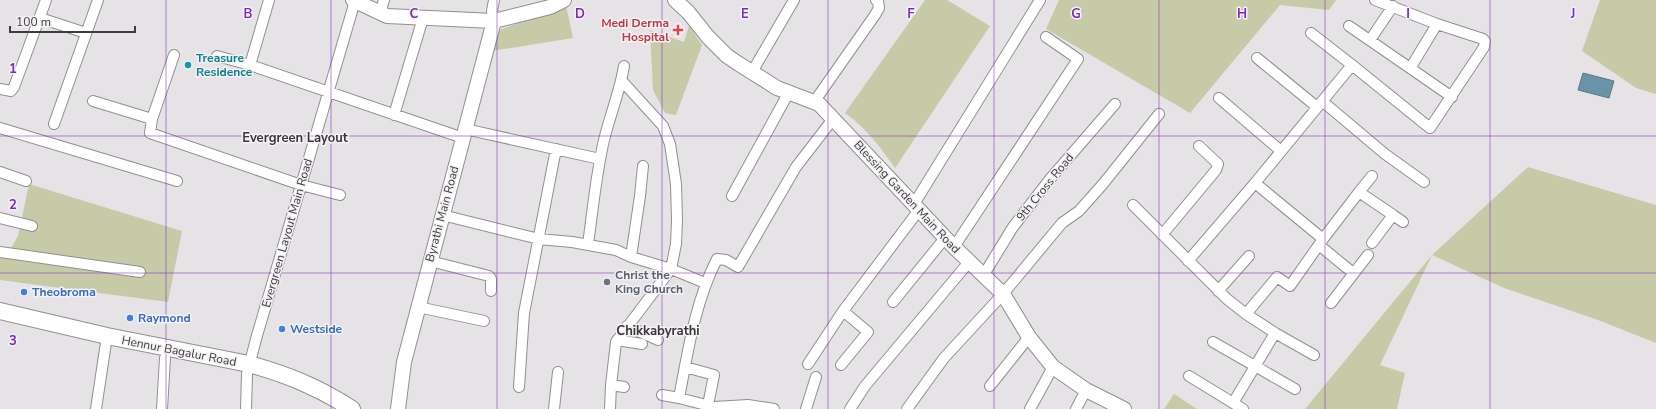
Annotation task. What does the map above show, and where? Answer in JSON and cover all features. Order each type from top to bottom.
[{"type":"main road","points":[[354,0],[382,6],[387,16],[494,21],[550,7],[564,0]]},
{"type":"main road","name":"Blessing Garden Main Road","points":[[676,0],[688,12],[708,37],[727,56],[777,88],[819,104],[950,243],[1003,294],[1029,338],[1053,367],[1086,390],[1120,408]]},
{"type":"main road","name":"Byrathi Main Road","points":[[398,409],[404,362],[494,21]]},
{"type":"main road","name":"Hennur Bagalur Road","points":[[0,311],[165,358],[248,369],[301,392],[334,409]]},
{"type":"main road","name":"Hennur Bagalur Road","points":[[0,320],[295,378],[328,394],[352,409]]},
{"type":"street","points":[[0,88],[11,91],[14,87],[46,0]]},
{"type":"street","points":[[54,124],[98,0]]},
{"type":"street","points":[[250,66],[269,0]]},
{"type":"street","name":"Evergreen Layout Main Road","points":[[246,409],[248,369],[354,0]]},
{"type":"street","points":[[494,0],[492,11],[494,21]]},
{"type":"street","points":[[752,72],[794,0]]},
{"type":"street","points":[[814,102],[875,15],[879,8],[878,1],[876,0]]},
{"type":"street","points":[[808,364],[842,311],[917,207],[1040,0]]},
{"type":"street","points":[[1311,33],[1430,128],[1484,47],[1485,41],[1375,0]]},
{"type":"street","points":[[1370,40],[1393,6]]},
{"type":"street","points":[[40,18],[86,33]]},
{"type":"street","points":[[394,115],[423,18]]},
{"type":"street","points":[[1411,67],[1437,24]]},
{"type":"street","points":[[1349,26],[1411,67],[1452,97]]},
{"type":"street","points":[[893,302],[950,243],[1078,58],[1046,37]]},
{"type":"street","points":[[174,55],[152,118],[150,133],[300,185],[340,195]]},
{"type":"street","points":[[217,56],[394,115],[464,133],[556,149],[600,160]]},
{"type":"street","points":[[1257,58],[1424,182]]},
{"type":"street","points":[[1188,261],[1255,183],[1352,65]]},
{"type":"street","points":[[588,244],[600,160],[612,108],[622,81],[624,66]]},
{"type":"street","points":[[610,409],[611,385],[617,340],[671,269],[676,244],[677,220],[676,184],[670,144],[663,126],[622,81]]},
{"type":"street","points":[[732,196],[789,92]]},
{"type":"street","points":[[1219,98],[1281,151]]},
{"type":"street","points":[[93,101],[152,118]]},
{"type":"street","name":"9th Cross Road","points":[[983,276],[1013,227],[1050,179],[1115,104]]},
{"type":"street","points":[[907,409],[944,358],[1003,294],[1062,223],[1079,211],[1103,184],[1159,114]]},
{"type":"street","points":[[679,398],[705,283],[717,259],[726,260],[738,267],[796,167],[833,119]]},
{"type":"street","points":[[0,128],[177,182]]},
{"type":"street","points":[[1162,235],[1216,170],[1218,164],[1199,146]]},
{"type":"street","points":[[519,387],[524,313],[556,149]]},
{"type":"street","points":[[631,257],[643,166]]},
{"type":"street","points":[[0,172],[26,181]]},
{"type":"street","points":[[1246,314],[1277,277],[1290,286],[1321,242],[1372,176]]},
{"type":"street","points":[[1255,183],[1353,273]]},
{"type":"street","points":[[1359,192],[1403,222]]},
{"type":"street","points":[[1133,205],[1218,290],[1246,314],[1275,333],[1314,355]]},
{"type":"street","points":[[442,215],[539,239],[588,244],[616,250],[631,257],[671,269],[705,283]]},
{"type":"street","points":[[1372,243],[1393,215]]},
{"type":"street","points":[[0,218],[32,226]]},
{"type":"street","points":[[0,252],[140,272]]},
{"type":"street","points":[[1331,304],[1368,255]]},
{"type":"street","points":[[1218,290],[1249,256]]},
{"type":"street","points":[[430,260],[489,276],[491,279],[491,291]]},
{"type":"street","points":[[850,409],[865,386],[969,262]]},
{"type":"street","points":[[418,307],[484,321]]},
{"type":"street","points":[[841,366],[868,332],[842,311]]},
{"type":"street","points":[[627,326],[658,340]]},
{"type":"street","points":[[1233,403],[1275,333]]},
{"type":"street","points":[[990,386],[1029,338]]},
{"type":"street","points":[[617,340],[642,344]]},
{"type":"street","points":[[96,409],[106,341]]},
{"type":"street","points":[[1213,342],[1295,390]]},
{"type":"street","points":[[162,409],[165,358]]},
{"type":"street","points":[[685,367],[714,375],[712,407]]},
{"type":"street","points":[[1030,409],[1053,367]]},
{"type":"street","points":[[554,409],[558,372]]},
{"type":"street","points":[[1189,376],[1243,409]]},
{"type":"street","points":[[806,409],[816,377]]},
{"type":"street","points":[[611,385],[624,387]]},
{"type":"street","points":[[1076,409],[1086,390]]},
{"type":"street","points":[[662,395],[712,407],[774,409]]},
{"type":"green space","points":[[925,0],[947,0],[990,26],[895,168],[866,131],[845,113]]},
{"type":"green space","points":[[1059,0],[1336,0],[1329,10],[1280,5],[1190,113],[1046,29]]},
{"type":"green space","points":[[1600,0],[1656,0],[1656,94],[1636,88],[1582,51]]},
{"type":"green space","points":[[566,5],[573,38],[492,51],[497,31]]},
{"type":"green space","points":[[689,26],[702,45],[676,115],[665,113],[653,90],[650,30],[684,42]]},
{"type":"green space","points":[[1528,167],[1656,205],[1656,343],[1598,320],[1504,288],[1432,255]]},
{"type":"green space","points":[[29,184],[182,231],[168,302],[0,280],[0,247],[10,250],[18,236]]},
{"type":"green space","points":[[1432,255],[1380,365],[1405,373],[1397,409],[1305,409]]},
{"type":"green space","points":[[1174,394],[1197,409],[1164,409]]},
{"type":"water","points":[[1583,73],[1614,81],[1609,98],[1578,90]]},
{"type":"place","name":"Medi Derma Hospital","points":[[678,30]]},
{"type":"place","name":"Treasure Residence","points":[[188,65]]},
{"type":"place","name":"Christ the King Church","points":[[607,282]]},
{"type":"place","name":"Theobroma","points":[[24,292]]},
{"type":"place","name":"Raymond","points":[[130,318]]},
{"type":"place","name":"Westside","points":[[282,329]]},
{"type":"district","name":"Evergreen Layout","points":[[295,138]]},
{"type":"district","name":"Chikkabyrathi","points":[[658,331]]}]
